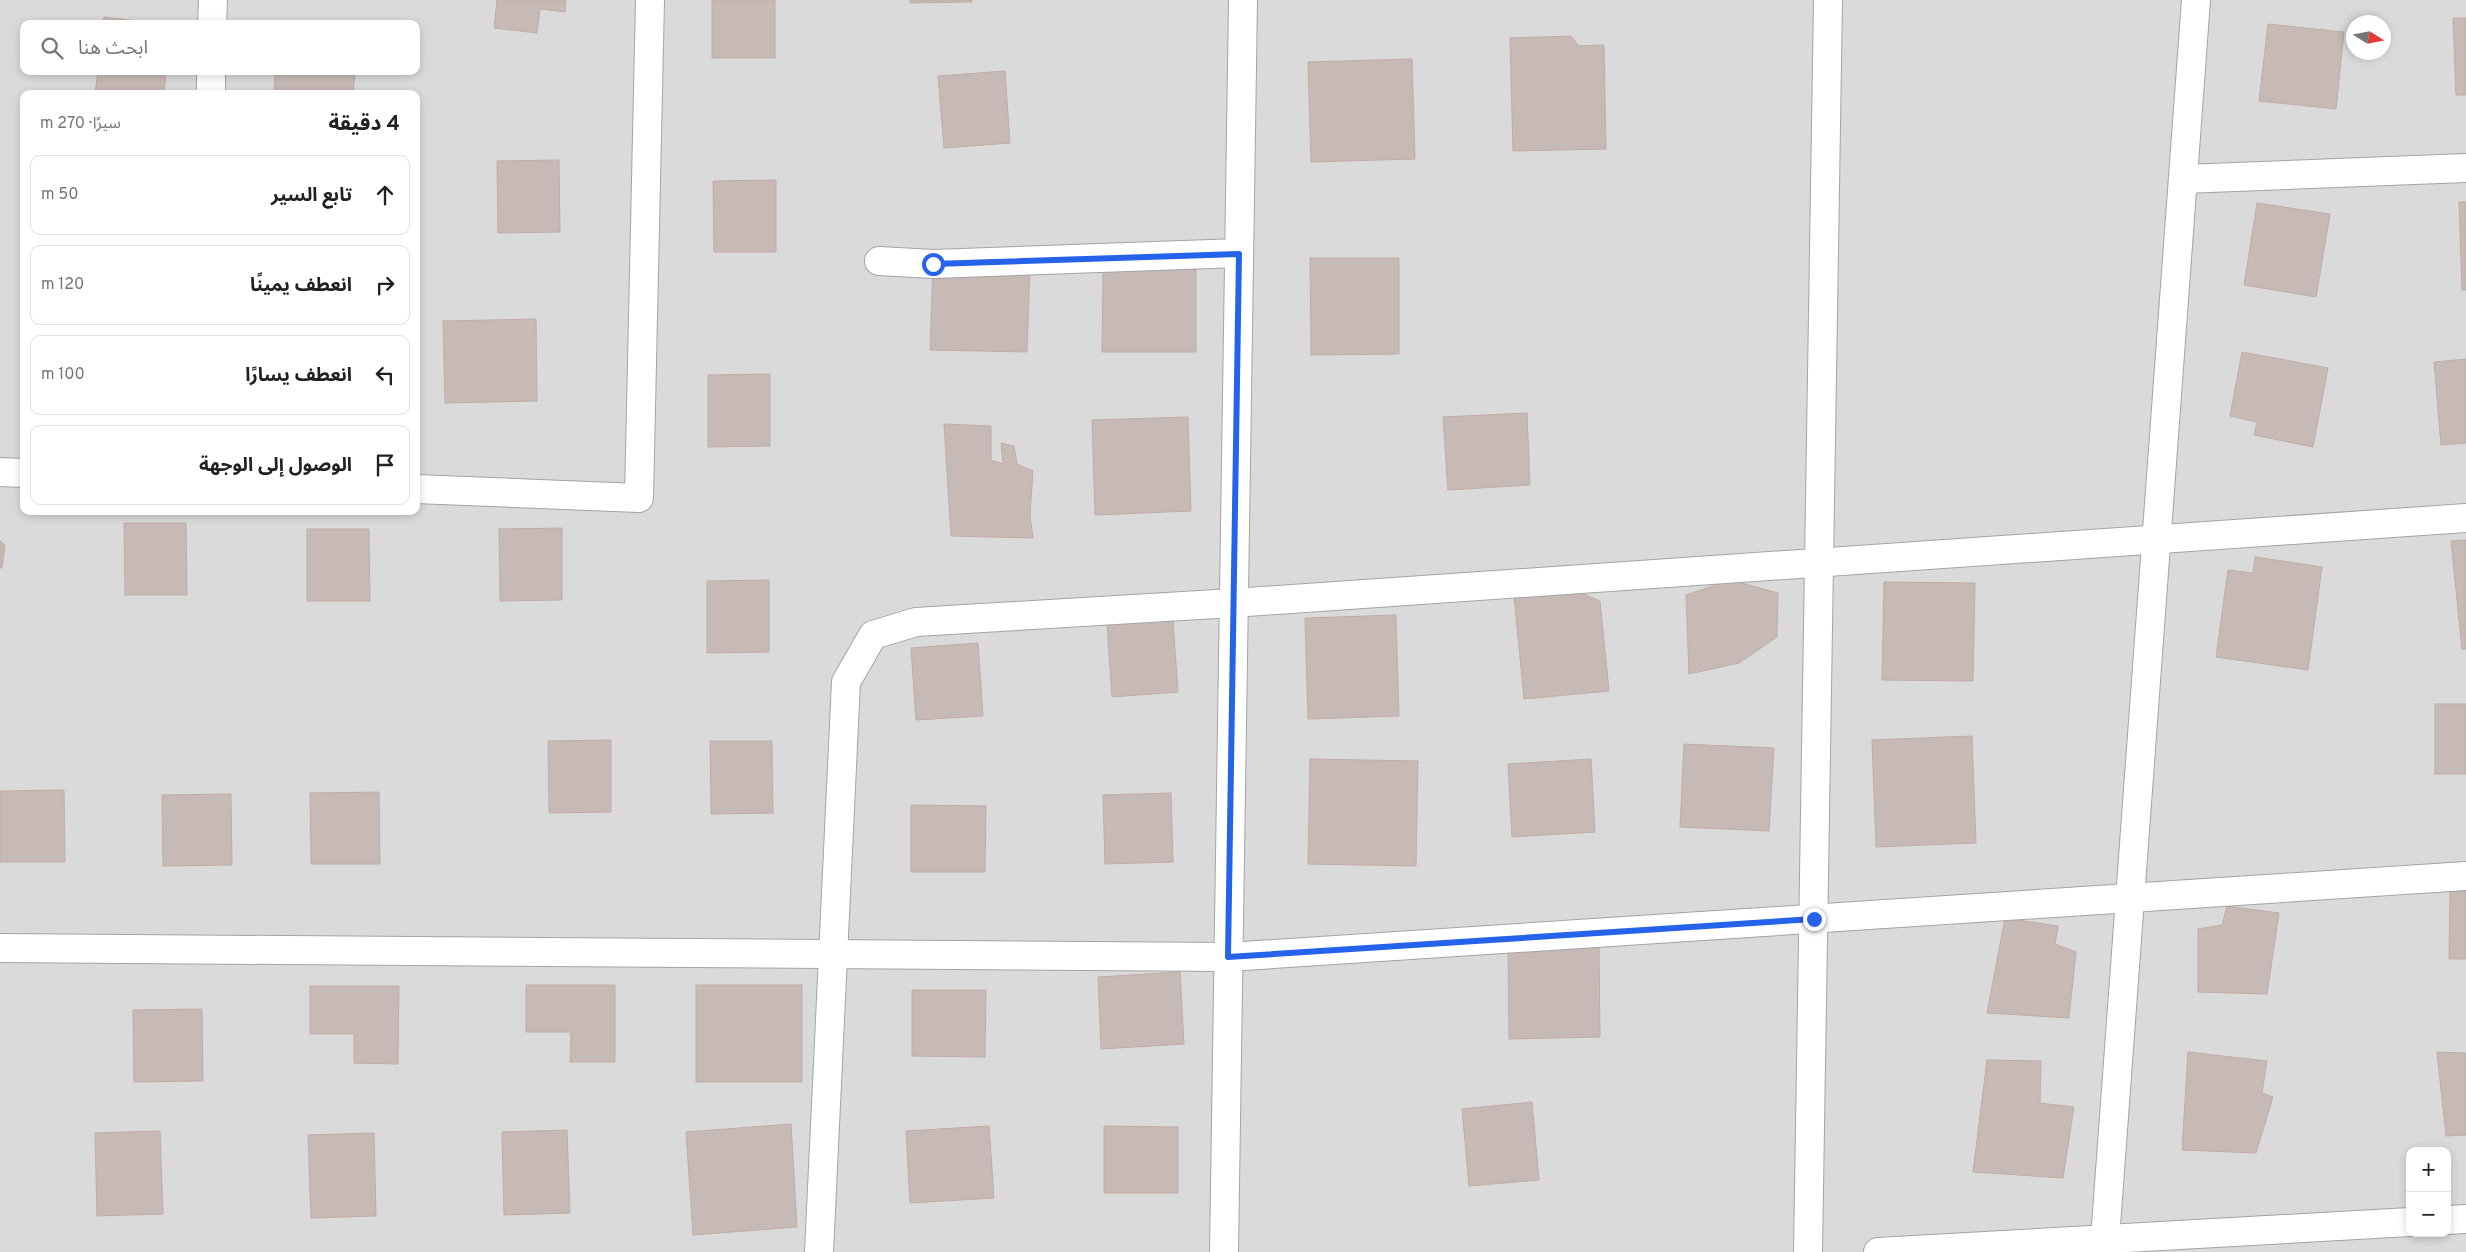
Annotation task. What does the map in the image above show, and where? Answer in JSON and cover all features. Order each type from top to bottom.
[{"type":"street","points":[[212,20],[213,0]]},
{"type":"street","points":[[420,487],[639,498],[650,0]]},
{"type":"street","points":[[1224,1252],[1243,0]]},
{"type":"street","points":[[1808,1252],[1828,0]]},
{"type":"street","points":[[2105,1239],[2196,0]]},
{"type":"street","points":[[211,75],[211,90]]},
{"type":"street","points":[[2183,179],[2466,168]]},
{"type":"street","points":[[879,261],[933,264],[1239,254]]},
{"type":"street","points":[[0,472],[20,473]]},
{"type":"street","points":[[819,1252],[846,682],[873,635],[916,622],[1234,603],[2466,518]]},
{"type":"street","points":[[0,948],[834,956],[1228,957],[2466,876]]},
{"type":"street","points":[[2451,1220],[2466,1219]]},
{"type":"street","points":[[1878,1252],[2406,1222]]},
{"type":"shaded area","points":[[0,0],[2466,0],[2466,1252],[0,1252]]},
{"type":"building","points":[[497,0],[566,0],[565,12],[540,9],[537,33],[494,28]]},
{"type":"building","points":[[712,0],[775,0],[775,58],[712,58]]},
{"type":"building","points":[[910,0],[972,0],[972,2],[910,3]]},
{"type":"building","points":[[104,17],[129,20],[104,20]]},
{"type":"building","points":[[2453,18],[2466,18],[2466,95],[2456,95]]},
{"type":"building","points":[[2268,24],[2344,32],[2336,109],[2259,101]]},
{"type":"building","points":[[1571,36],[1579,46],[1604,45],[1606,149],[1513,151],[1510,38]]},
{"type":"building","points":[[1412,59],[1415,159],[1311,162],[1308,62]]},
{"type":"building","points":[[1005,71],[1010,143],[944,148],[938,76]]},
{"type":"building","points":[[97,75],[166,75],[164,90],[96,90]]},
{"type":"building","points":[[275,75],[355,75],[353,90],[274,90]]},
{"type":"building","points":[[559,160],[560,232],[498,233],[497,161]]},
{"type":"building","points":[[776,180],[776,252],[714,252],[713,181]]},
{"type":"building","points":[[2459,202],[2466,202],[2466,290],[2462,290]]},
{"type":"building","points":[[2257,203],[2330,214],[2316,297],[2244,285]]},
{"type":"building","points":[[1310,258],[1399,258],[1399,354],[1311,355]]},
{"type":"building","points":[[933,264],[1030,267],[1027,352],[930,350]]},
{"type":"building","points":[[1103,269],[1196,269],[1196,352],[1102,352]]},
{"type":"building","points":[[536,319],[537,401],[445,403],[443,321]]},
{"type":"building","points":[[2242,352],[2328,368],[2313,447],[2254,435],[2257,422],[2230,416]]},
{"type":"building","points":[[2466,359],[2466,443],[2441,445],[2434,362]]},
{"type":"building","points":[[770,374],[770,446],[708,447],[708,375]]},
{"type":"building","points":[[1527,413],[1530,485],[1448,490],[1443,417]]},
{"type":"building","points":[[1188,417],[1191,511],[1095,515],[1092,420]]},
{"type":"building","points":[[944,424],[991,426],[991,460],[1003,464],[1001,443],[1014,446],[1017,464],[1033,471],[1030,515],[1033,538],[951,536]]},
{"type":"building","points":[[124,523],[186,523],[187,595],[125,595]]},
{"type":"building","points":[[562,528],[562,600],[500,601],[499,529]]},
{"type":"building","points":[[307,529],[369,529],[370,601],[307,601]]},
{"type":"building","points":[[2466,540],[2466,649],[2462,649],[2451,541]]},
{"type":"building","points":[[0,541],[5,545],[2,568],[0,568]]},
{"type":"building","points":[[2255,557],[2322,567],[2308,670],[2216,657],[2228,570],[2253,573]]},
{"type":"building","points":[[769,580],[769,652],[707,653],[707,581]]},
{"type":"building","points":[[1730,580],[1778,593],[1777,637],[1739,663],[1689,674],[1686,595]]},
{"type":"building","points":[[1884,582],[1975,583],[1973,681],[1882,680]]},
{"type":"building","points":[[1574,590],[1600,601],[1609,691],[1524,699],[1514,596]]},
{"type":"building","points":[[1396,615],[1399,716],[1308,719],[1305,618]]},
{"type":"building","points":[[1173,620],[1178,692],[1112,697],[1107,624]]},
{"type":"building","points":[[978,643],[983,716],[916,720],[911,648]]},
{"type":"building","points":[[2435,704],[2466,704],[2466,774],[2435,774]]},
{"type":"building","points":[[1972,736],[1976,843],[1876,847],[1872,740]]},
{"type":"building","points":[[611,740],[611,812],[549,813],[548,741]]},
{"type":"building","points":[[710,741],[772,741],[773,813],[711,814]]},
{"type":"building","points":[[1684,744],[1774,748],[1769,831],[1680,827]]},
{"type":"building","points":[[1310,759],[1418,761],[1416,866],[1308,864]]},
{"type":"building","points":[[1591,759],[1595,832],[1512,837],[1508,764]]},
{"type":"building","points":[[64,790],[65,862],[0,862],[0,791]]},
{"type":"building","points":[[379,792],[380,864],[311,864],[310,793]]},
{"type":"building","points":[[1171,793],[1173,862],[1105,864],[1103,795]]},
{"type":"building","points":[[231,794],[232,865],[163,866],[162,795]]},
{"type":"building","points":[[911,805],[986,806],[985,872],[911,872]]},
{"type":"building","points":[[2450,891],[2466,891],[2466,959],[2449,959]]},
{"type":"building","points":[[2227,906],[2279,913],[2267,994],[2198,992],[2198,929],[2222,925]]},
{"type":"building","points":[[2005,918],[2058,926],[2055,944],[2076,952],[2069,1018],[1987,1013]]},
{"type":"building","points":[[1599,945],[1600,1037],[1509,1039],[1508,947]]},
{"type":"building","points":[[1180,972],[1184,1044],[1101,1049],[1098,977]]},
{"type":"building","points":[[526,985],[615,985],[615,1062],[570,1062],[571,1032],[526,1032]]},
{"type":"building","points":[[696,985],[802,985],[802,1082],[696,1082]]},
{"type":"building","points":[[310,986],[399,986],[398,1064],[354,1063],[354,1034],[310,1034]]},
{"type":"building","points":[[912,990],[986,990],[985,1057],[912,1056]]},
{"type":"building","points":[[202,1009],[203,1081],[134,1082],[133,1010]]},
{"type":"building","points":[[2188,1052],[2267,1061],[2262,1093],[2273,1097],[2256,1153],[2182,1150]]},
{"type":"building","points":[[2437,1052],[2466,1053],[2466,1135],[2446,1136]]},
{"type":"building","points":[[1987,1060],[2041,1061],[2040,1103],[2074,1107],[2063,1178],[1973,1172]]},
{"type":"building","points":[[1532,1102],[1539,1180],[1469,1186],[1462,1109]]},
{"type":"building","points":[[791,1124],[797,1227],[693,1235],[686,1132]]},
{"type":"building","points":[[989,1126],[994,1198],[910,1203],[906,1131]]},
{"type":"building","points":[[1104,1126],[1178,1127],[1178,1193],[1104,1193]]},
{"type":"building","points":[[567,1130],[570,1213],[504,1215],[502,1132]]},
{"type":"building","points":[[160,1131],[163,1214],[97,1216],[95,1133]]},
{"type":"building","points":[[374,1133],[376,1216],[311,1218],[308,1135]]},
{"type":"route","points":[[933,264],[1239,254],[1228,957],[1814,919]]}]
